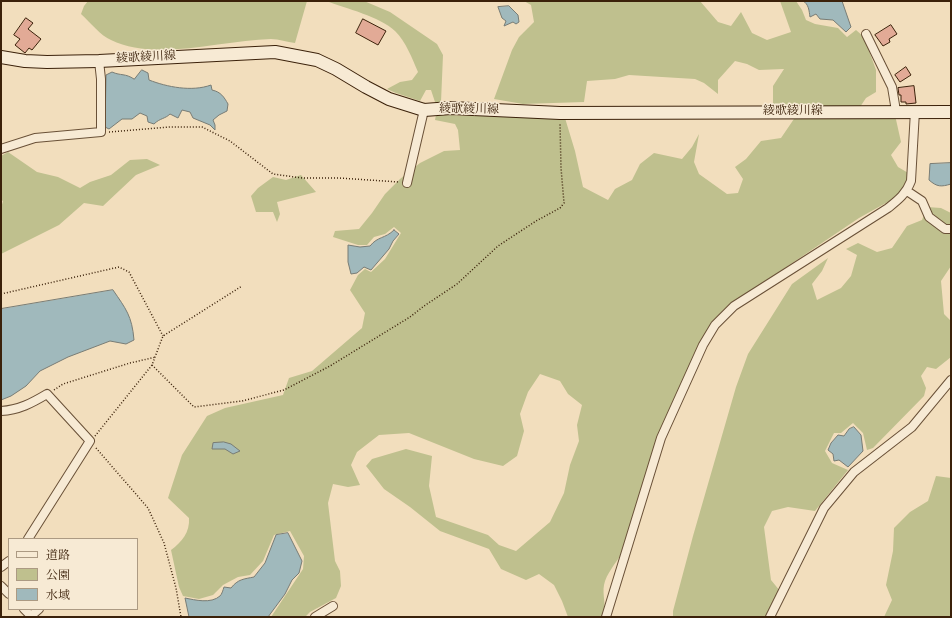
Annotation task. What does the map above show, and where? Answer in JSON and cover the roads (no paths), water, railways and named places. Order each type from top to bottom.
[{"type":"main road","name":"綾歌綾川線","points":[[1,57],[26,61],[47,62],[99,61],[275,52],[317,60],[389,99],[424,110],[451,108],[560,113],[951,112]]},
{"type":"street","points":[[866,34],[892,87],[896,111]]},
{"type":"street","points":[[1,149],[36,138],[101,132],[99,61]]},
{"type":"street","points":[[407,183],[424,110]]},
{"type":"street","points":[[606,617],[661,438],[703,346],[715,326],[734,306],[900,199],[907,191],[911,181],[915,111]]},
{"type":"street","points":[[907,191],[922,201],[929,218],[945,228],[951,229]]},
{"type":"street","points":[[770,617],[824,508],[854,472],[912,427],[951,380]]},
{"type":"street","points":[[1,411],[14,410],[28,405],[47,394],[90,441],[29,538]]},
{"type":"street","points":[[315,617],[333,606]]},
{"type":"street","points":[[25,610],[31,616],[38,610]]},
{"type":"water","points":[[803,1],[842,1],[851,27],[846,32],[833,20],[820,19],[816,14],[810,17],[808,6]]},
{"type":"water","points":[[509,6],[518,15],[519,22],[516,24],[513,22],[504,26],[506,21],[502,18],[498,7]]},
{"type":"water","points":[[142,70],[148,73],[149,80],[172,87],[196,88],[211,85],[212,90],[222,95],[228,104],[227,111],[213,120],[215,130],[210,125],[193,118],[190,112],[182,110],[178,118],[170,114],[154,124],[148,122],[147,116],[140,113],[132,119],[122,119],[109,129],[105,127],[106,75],[112,72],[134,79]]},
{"type":"water","points":[[951,163],[951,184],[939,186],[929,180],[930,164]]},
{"type":"water","points":[[394,230],[399,234],[389,249],[371,270],[364,267],[357,273],[351,274],[348,262],[348,245],[360,247],[370,246]]},
{"type":"water","points":[[113,290],[128,313],[132,325],[134,340],[126,344],[110,341],[68,357],[40,371],[26,386],[11,396],[1,400],[1,309]]},
{"type":"water","points":[[854,427],[861,435],[863,451],[848,467],[839,460],[834,461],[833,454],[828,450],[831,443],[838,435],[844,436],[849,429]]},
{"type":"water","points":[[224,442],[231,444],[240,451],[233,454],[225,449],[212,449],[213,443]]},
{"type":"water","points":[[288,533],[302,561],[299,573],[292,580],[285,594],[268,617],[189,617],[185,598],[203,601],[212,600],[220,596],[224,587],[231,588],[239,581],[254,577],[265,563],[276,535]]}]
